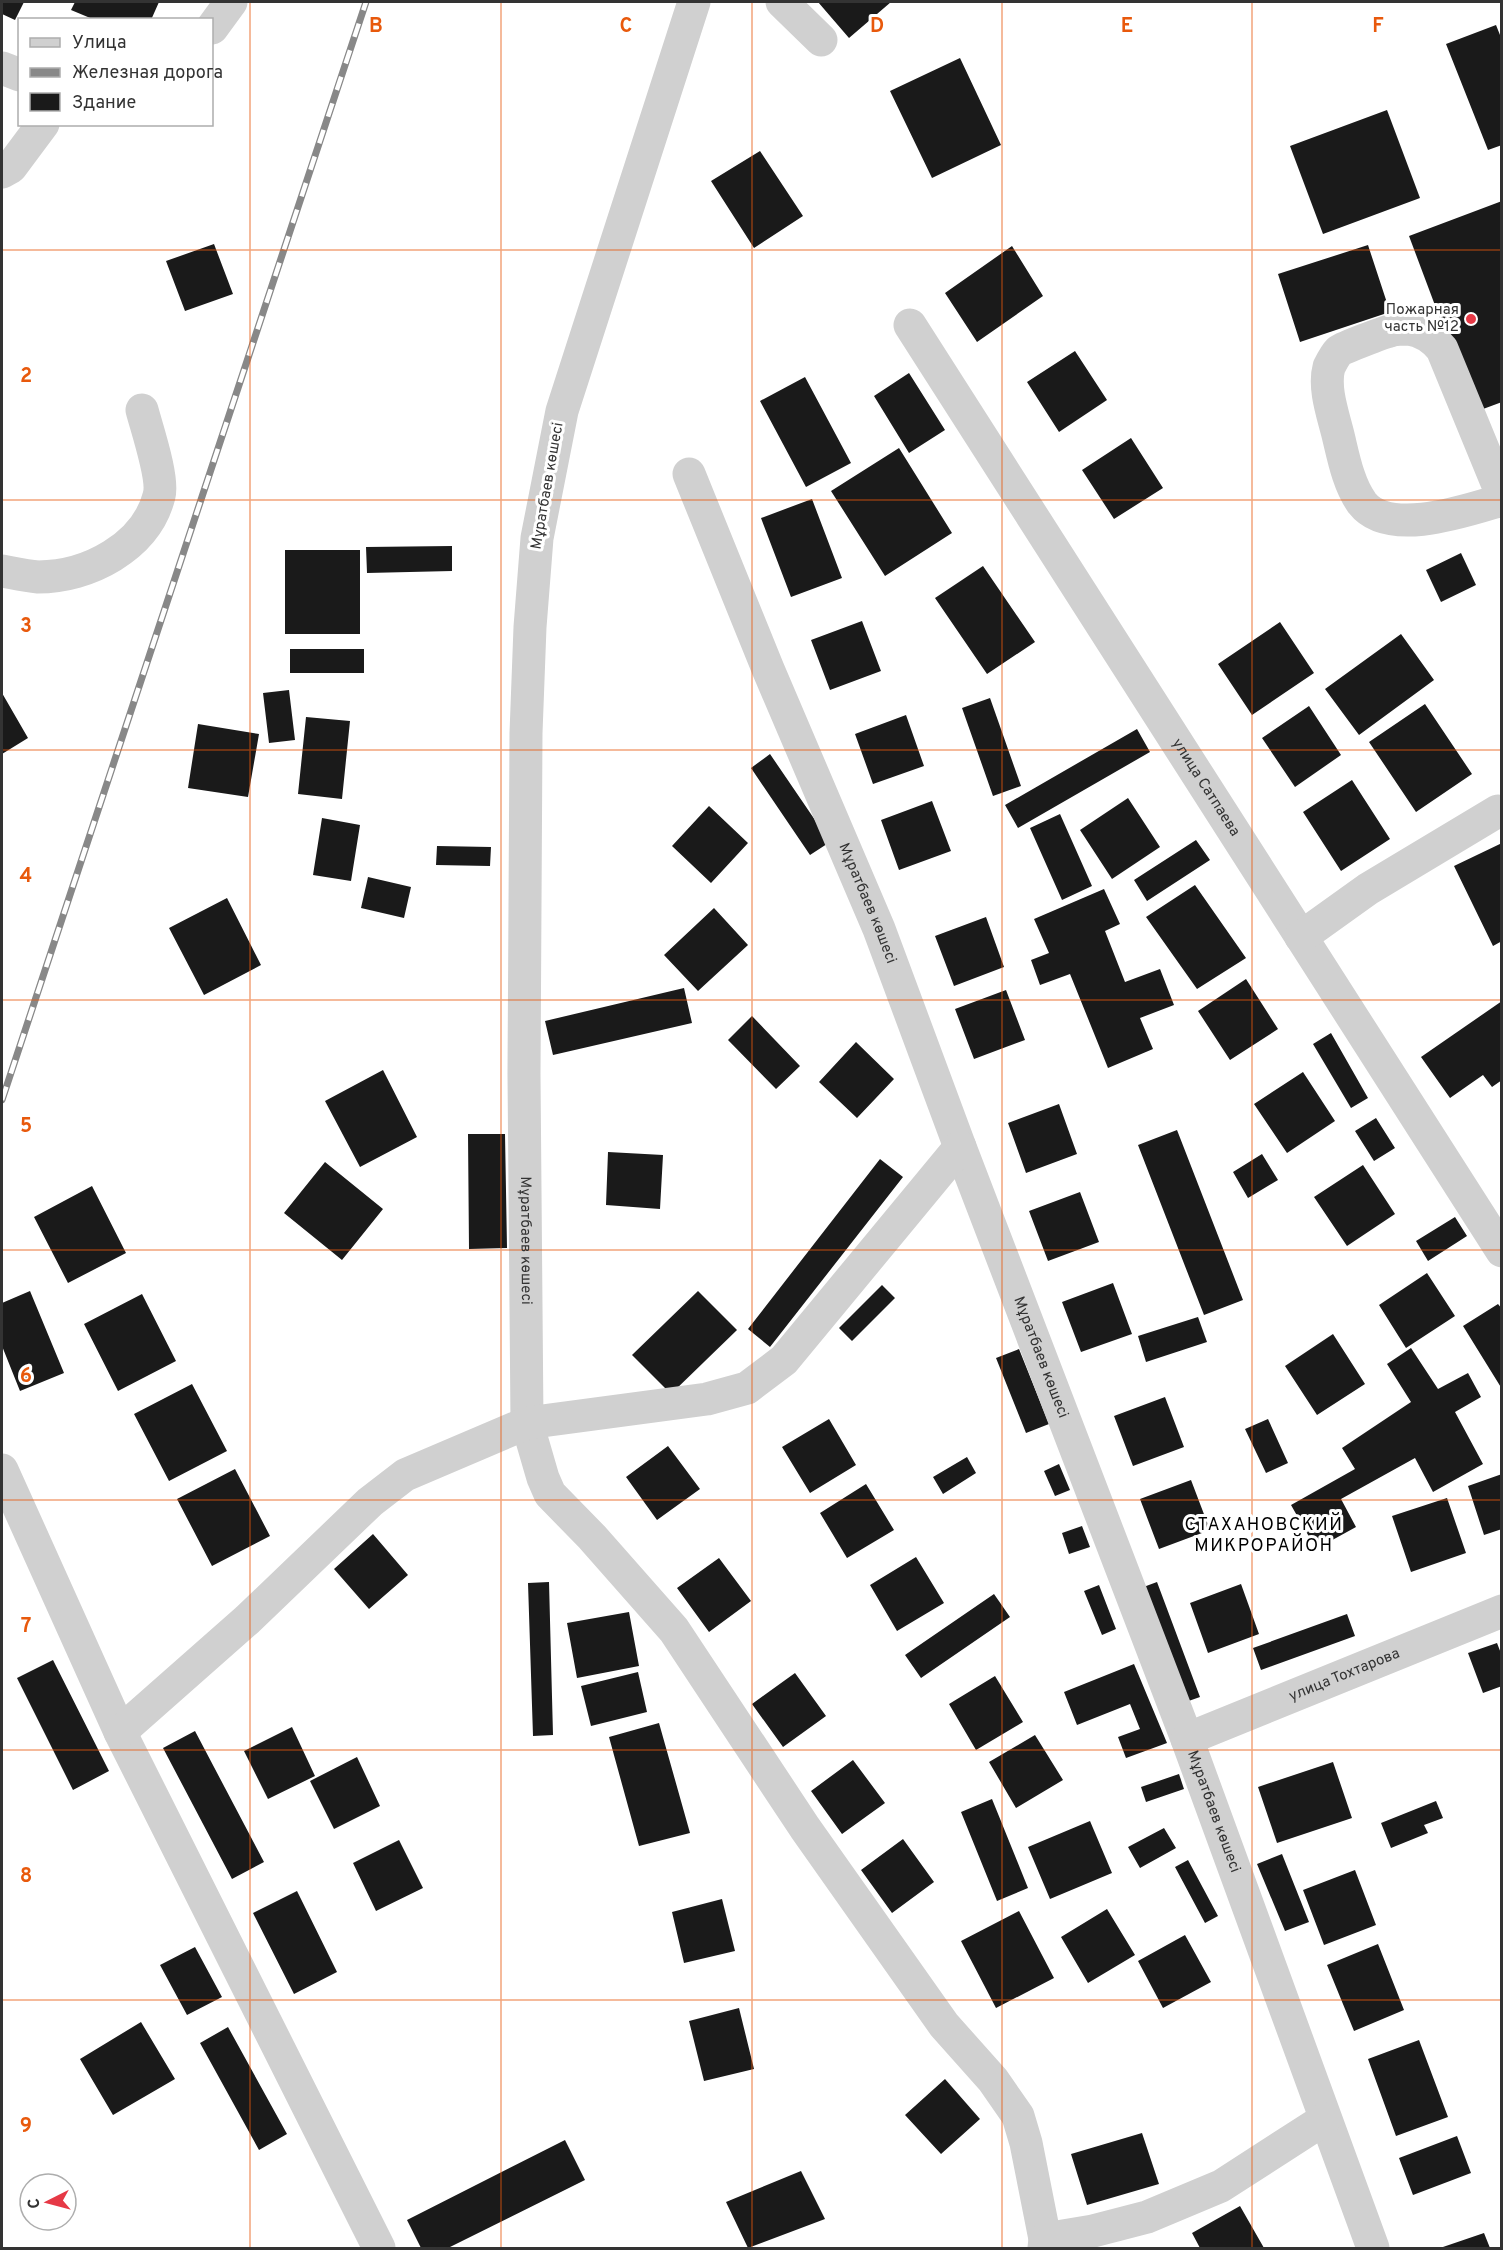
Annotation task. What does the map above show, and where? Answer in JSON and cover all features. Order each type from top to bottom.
[{"type":"street","points":[[213,27],[231,2]]},
{"type":"street","name":"Мұратбаев көшесі","points":[[694,2],[562,411],[537,538],[530,627],[526,733],[524,1085],[527,1423],[550,1494],[592,1537],[674,1630],[832,1866],[944,2025],[993,2080],[1018,2116],[1026,2143],[1044,2244]]},
{"type":"street","points":[[782,2],[821,40]]},
{"type":"street","points":[[2,68],[18,74]]},
{"type":"street","points":[[2,172],[11,166],[41,126]]},
{"type":"street","name":"улица Сатпаева","points":[[910,325],[1502,1251]]},
{"type":"street","points":[[1502,495],[1442,349],[1434,339],[1424,333],[1409,329],[1391,330],[1340,351],[1330,366],[1328,387],[1342,451],[1354,490],[1364,505],[1379,514],[1401,520],[1441,518],[1502,500]]},
{"type":"street","points":[[2,571],[38,576],[81,571],[122,550],[143,531],[160,494],[157,469],[142,410]]},
{"type":"street","name":"Мұратбаев көшесі","points":[[689,474],[768,669],[879,929],[1187,1739],[1373,2248]]},
{"type":"street","points":[[1301,937],[1368,889],[1498,812]]},
{"type":"street","points":[[120,1732],[248,1620],[370,1502],[405,1474],[527,1423],[707,1399],[747,1388],[784,1360],[960,1147]]},
{"type":"street","points":[[2,1470],[120,1732],[380,2248]]},
{"type":"street","name":"улица Тохтарова","points":[[1187,1739],[1502,1611]]},
{"type":"street","points":[[1044,2244],[1147,2217],[1221,2186],[1325,2119]]},
{"type":"building","points":[[2,2],[24,2],[15,20],[2,14]]},
{"type":"building","points":[[75,2],[159,2],[152,18],[90,18],[71,10]]},
{"type":"building","points":[[818,2],[891,2],[849,38]]},
{"type":"building","points":[[1496,25],[1502,40],[1502,145],[1488,150],[1446,44]]},
{"type":"building","points":[[960,58],[1001,145],[932,178],[890,91]]},
{"type":"building","points":[[1387,110],[1420,198],[1323,234],[1290,146]]},
{"type":"building","points":[[760,151],[803,216],[754,248],[711,181]]},
{"type":"building","name":"Пожарная часть №12","points":[[1502,201],[1502,402],[1475,412],[1409,236]]},
{"type":"building","points":[[214,244],[233,294],[185,311],[166,261]]},
{"type":"building","points":[[1368,245],[1390,312],[1300,342],[1278,274]]},
{"type":"building","points":[[1012,246],[1043,296],[977,342],[945,293]]},
{"type":"building","points":[[1075,351],[1107,400],[1059,432],[1027,382]]},
{"type":"building","points":[[909,373],[945,430],[909,453],[874,396]]},
{"type":"building","points":[[805,377],[851,463],[806,487],[760,401]]},
{"type":"building","points":[[1131,438],[1163,488],[1114,519],[1082,470]]},
{"type":"building","points":[[899,448],[952,533],[885,576],[831,491]]},
{"type":"building","points":[[812,499],[842,578],[791,597],[761,518]]},
{"type":"building","points":[[452,546],[452,571],[367,573],[366,547]]},
{"type":"building","points":[[285,550],[360,550],[360,634],[285,634]]},
{"type":"building","points":[[1461,553],[1476,585],[1441,602],[1426,570]]},
{"type":"building","points":[[983,566],[1035,642],[987,674],[935,598]]},
{"type":"building","points":[[862,621],[881,671],[830,690],[811,640]]},
{"type":"building","points":[[1280,622],[1314,673],[1252,715],[1218,664]]},
{"type":"building","points":[[1401,634],[1434,680],[1359,735],[1325,689]]},
{"type":"building","points":[[290,649],[364,649],[364,673],[290,673]]},
{"type":"building","points":[[289,690],[295,740],[269,743],[263,693]]},
{"type":"building","points":[[2,693],[28,738],[2,754]]},
{"type":"building","points":[[990,698],[1021,786],[993,796],[962,708]]},
{"type":"building","points":[[1425,704],[1472,774],[1416,812],[1369,742]]},
{"type":"building","points":[[1309,706],[1341,755],[1295,787],[1262,738]]},
{"type":"building","points":[[906,715],[924,766],[873,784],[855,734]]},
{"type":"building","points":[[306,717],[350,721],[342,799],[298,794]]},
{"type":"building","points":[[198,724],[259,734],[248,797],[188,788]]},
{"type":"building","points":[[1137,729],[1150,752],[1018,828],[1005,805]]},
{"type":"building","points":[[770,754],[830,842],[810,855],[751,768]]},
{"type":"building","points":[[1352,780],[1390,839],[1341,871],[1303,812]]},
{"type":"building","points":[[1128,798],[1160,847],[1112,879],[1080,830]]},
{"type":"building","points":[[932,801],[951,851],[899,870],[881,820]]},
{"type":"building","points":[[709,806],[748,843],[711,883],[672,846]]},
{"type":"building","points":[[1060,814],[1092,886],[1062,900],[1030,828]]},
{"type":"building","points":[[322,818],[360,825],[351,881],[313,875]]},
{"type":"building","points":[[1196,840],[1210,860],[1147,901],[1134,880]]},
{"type":"building","points":[[1502,843],[1502,941],[1493,946],[1454,866]]},
{"type":"building","points":[[437,846],[491,847],[490,866],[436,865]]},
{"type":"building","points":[[368,877],[411,887],[404,918],[361,908]]},
{"type":"building","points":[[1195,885],[1246,958],[1197,989],[1146,917]]},
{"type":"building","points":[[1104,889],[1120,924],[1105,931],[1125,982],[1160,969],[1174,1005],[1140,1018],[1153,1049],[1108,1068],[1070,974],[1040,985],[1031,960],[1049,953],[1034,919]]},
{"type":"building","points":[[227,898],[261,965],[204,995],[169,928]]},
{"type":"building","points":[[714,908],[748,945],[698,991],[664,955]]},
{"type":"building","points":[[986,917],[1004,967],[954,986],[935,936]]},
{"type":"building","points":[[1246,979],[1278,1029],[1230,1060],[1198,1011]]},
{"type":"building","points":[[684,988],[692,1023],[553,1055],[545,1021]]},
{"type":"building","points":[[1006,990],[1025,1040],[974,1059],[955,1009]]},
{"type":"building","points":[[1502,1001],[1502,1080],[1492,1087],[1483,1075],[1450,1098],[1421,1057]]},
{"type":"building","points":[[752,1016],[800,1066],[776,1089],[728,1040]]},
{"type":"building","points":[[1331,1033],[1368,1098],[1351,1108],[1313,1044]]},
{"type":"building","points":[[856,1042],[894,1079],[857,1118],[819,1082]]},
{"type":"building","points":[[383,1070],[417,1137],[360,1167],[325,1101]]},
{"type":"building","points":[[1303,1072],[1335,1121],[1287,1153],[1254,1104]]},
{"type":"building","points":[[1059,1104],[1077,1154],[1026,1173],[1008,1123]]},
{"type":"building","points":[[1376,1118],[1395,1148],[1374,1161],[1355,1131]]},
{"type":"building","points":[[1177,1130],[1243,1300],[1204,1315],[1138,1145]]},
{"type":"building","points":[[468,1134],[505,1134],[507,1248],[469,1249]]},
{"type":"building","points":[[608,1152],[663,1155],[660,1209],[606,1205]]},
{"type":"building","points":[[1262,1154],[1278,1180],[1248,1198],[1233,1172]]},
{"type":"building","points":[[880,1159],[903,1177],[770,1347],[748,1329]]},
{"type":"building","points":[[325,1162],[383,1209],[342,1260],[284,1213]]},
{"type":"building","points":[[1363,1165],[1395,1214],[1347,1246],[1314,1197]]},
{"type":"building","points":[[92,1186],[126,1253],[68,1283],[34,1217]]},
{"type":"building","points":[[1080,1192],[1099,1242],[1048,1261],[1029,1211]]},
{"type":"building","points":[[1455,1217],[1467,1236],[1428,1261],[1416,1241]]},
{"type":"building","points":[[1427,1273],[1455,1316],[1406,1348],[1379,1305]]},
{"type":"building","points":[[1113,1283],[1132,1334],[1081,1352],[1062,1302]]},
{"type":"building","points":[[882,1285],[895,1298],[852,1341],[839,1328]]},
{"type":"building","points":[[30,1291],[64,1373],[20,1391],[2,1346],[2,1303]]},
{"type":"building","points":[[698,1291],[737,1330],[671,1394],[632,1355]]},
{"type":"building","points":[[142,1294],[176,1361],[118,1391],[84,1324]]},
{"type":"building","points":[[1498,1304],[1502,1309],[1502,1389],[1463,1326]]},
{"type":"building","points":[[1198,1317],[1207,1342],[1146,1362],[1138,1336]]},
{"type":"building","points":[[1333,1334],[1365,1384],[1317,1415],[1285,1366]]},
{"type":"building","points":[[1411,1348],[1438,1389],[1468,1373],[1481,1397],[1455,1412],[1483,1464],[1433,1492],[1415,1458],[1341,1499],[1356,1527],[1316,1549],[1291,1505],[1355,1469],[1342,1448],[1411,1402],[1387,1364]]},
{"type":"building","points":[[1019,1349],[1049,1424],[1026,1433],[996,1358]]},
{"type":"building","points":[[192,1384],[227,1451],[169,1481],[134,1414]]},
{"type":"building","points":[[1165,1397],[1184,1447],[1133,1466],[1114,1416]]},
{"type":"building","points":[[829,1419],[856,1465],[810,1493],[782,1447]]},
{"type":"building","points":[[1268,1419],[1288,1463],[1266,1473],[1245,1429]]},
{"type":"building","points":[[668,1446],[700,1489],[657,1520],[626,1477]]},
{"type":"building","points":[[967,1457],[976,1473],[943,1494],[933,1477]]},
{"type":"building","points":[[1059,1464],[1070,1490],[1055,1496],[1044,1471]]},
{"type":"building","points":[[235,1469],[270,1536],[212,1566],[177,1499]]},
{"type":"building","points":[[1502,1474],[1502,1529],[1484,1535],[1468,1486]]},
{"type":"building","points":[[1191,1480],[1210,1530],[1159,1549],[1140,1499]]},
{"type":"building","points":[[866,1484],[894,1530],[847,1558],[820,1513]]},
{"type":"building","points":[[1447,1498],[1466,1553],[1411,1572],[1392,1516]]},
{"type":"building","points":[[1082,1526],[1090,1547],[1069,1554],[1062,1533]]},
{"type":"building","points":[[373,1534],[408,1575],[369,1609],[334,1569]]},
{"type":"building","points":[[916,1557],[944,1603],[897,1631],[870,1585]]},
{"type":"building","points":[[719,1558],[751,1601],[709,1632],[677,1588]]},
{"type":"building","points":[[549,1582],[553,1735],[533,1736],[528,1583]]},
{"type":"building","points":[[1157,1582],[1200,1697],[1180,1704],[1138,1589]]},
{"type":"building","points":[[1241,1584],[1259,1634],[1208,1653],[1190,1603]]},
{"type":"building","points":[[1099,1585],[1116,1629],[1102,1635],[1084,1591]]},
{"type":"building","points":[[994,1594],[1010,1617],[921,1678],[905,1655]]},
{"type":"building","points":[[629,1612],[639,1666],[577,1678],[567,1623]]},
{"type":"building","points":[[1347,1614],[1355,1636],[1261,1670],[1253,1648]]},
{"type":"building","points":[[1497,1643],[1502,1656],[1502,1686],[1483,1693],[1468,1653]]},
{"type":"building","points":[[53,1660],[109,1771],[73,1790],[17,1678]]},
{"type":"building","points":[[1134,1664],[1167,1743],[1126,1758],[1118,1737],[1140,1729],[1130,1704],[1077,1725],[1064,1692]]},
{"type":"building","points":[[638,1672],[647,1712],[591,1726],[581,1686]]},
{"type":"building","points":[[795,1673],[826,1716],[783,1747],[752,1704]]},
{"type":"building","points":[[995,1676],[1023,1722],[976,1750],[949,1704]]},
{"type":"building","points":[[659,1723],[690,1833],[639,1846],[609,1737]]},
{"type":"building","points":[[292,1727],[315,1776],[268,1799],[244,1751]]},
{"type":"building","points":[[195,1731],[264,1862],[232,1879],[163,1748]]},
{"type":"building","points":[[1035,1735],[1063,1780],[1016,1808],[989,1762]]},
{"type":"building","points":[[357,1757],[380,1806],[334,1829],[310,1781]]},
{"type":"building","points":[[853,1760],[885,1803],[842,1834],[811,1791]]},
{"type":"building","points":[[1333,1762],[1352,1818],[1277,1843],[1258,1787]]},
{"type":"building","points":[[1179,1774],[1184,1789],[1146,1802],[1141,1787]]},
{"type":"building","points":[[992,1799],[1028,1888],[997,1901],[961,1812]]},
{"type":"building","points":[[1436,1801],[1443,1818],[1424,1825],[1428,1833],[1391,1848],[1381,1823]]},
{"type":"building","points":[[1090,1821],[1112,1873],[1050,1899],[1028,1847]]},
{"type":"building","points":[[1164,1828],[1176,1848],[1140,1868],[1128,1847]]},
{"type":"building","points":[[903,1839],[934,1882],[892,1913],[861,1870]]},
{"type":"building","points":[[399,1840],[423,1888],[376,1911],[353,1863]]},
{"type":"building","points":[[1282,1854],[1309,1922],[1285,1931],[1257,1864]]},
{"type":"building","points":[[1188,1860],[1218,1916],[1205,1923],[1175,1867]]},
{"type":"building","points":[[1355,1870],[1376,1925],[1324,1945],[1303,1890]]},
{"type":"building","points":[[297,1891],[337,1972],[294,1994],[253,1913]]},
{"type":"building","points":[[722,1899],[735,1951],[684,1963],[672,1912]]},
{"type":"building","points":[[1107,1909],[1135,1955],[1088,1983],[1061,1937]]},
{"type":"building","points":[[1019,1911],[1054,1978],[996,2008],[961,1941]]},
{"type":"building","points":[[1185,1935],[1211,1982],[1163,2008],[1138,1961]]},
{"type":"building","points":[[1378,1944],[1404,2010],[1354,2031],[1327,1965]]},
{"type":"building","points":[[195,1947],[222,1997],[187,2015],[160,1965]]},
{"type":"building","points":[[739,2008],[754,2069],[704,2081],[689,2021]]},
{"type":"building","points":[[141,2022],[175,2079],[113,2115],[80,2059]]},
{"type":"building","points":[[228,2027],[287,2134],[259,2150],[200,2043]]},
{"type":"building","points":[[1419,2040],[1448,2117],[1396,2136],[1368,2059]]},
{"type":"building","points":[[945,2079],[980,2119],[941,2154],[905,2115]]},
{"type":"building","points":[[1142,2133],[1159,2184],[1087,2205],[1071,2154]]},
{"type":"building","points":[[1457,2136],[1471,2173],[1413,2195],[1399,2158]]},
{"type":"building","points":[[565,2140],[585,2180],[448,2248],[421,2248],[407,2220]]},
{"type":"building","points":[[801,2171],[825,2219],[748,2248],[726,2202]]},
{"type":"building","points":[[1240,2206],[1264,2248],[1200,2248],[1192,2233]]},
{"type":"building","points":[[1484,2233],[1490,2248],[1440,2248]]},
{"type":"railway","points":[[2,1100],[366,2]]},
{"type":"place","name":"Пожарная часть №12","points":[[1471,319]]},
{"type":"district","name":"СТАХАНОВСКИЙ МИКРОРАЙОН","points":[[1264,1535]]}]
